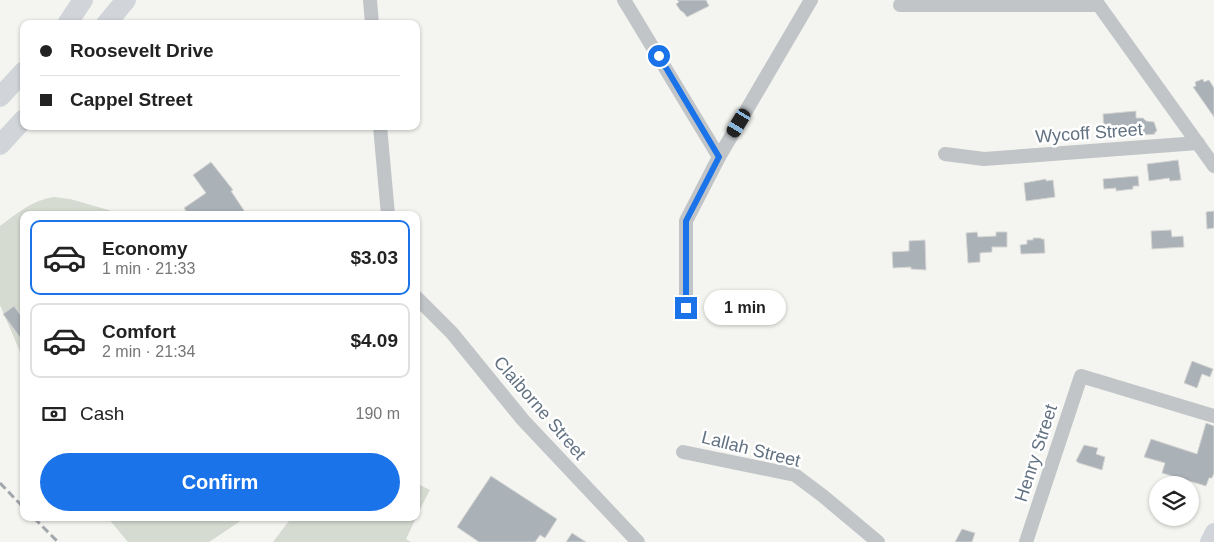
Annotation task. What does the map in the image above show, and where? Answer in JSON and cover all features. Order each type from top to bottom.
[{"type":"highway","points":[[70,20],[85,0]]},
{"type":"highway","points":[[109,20],[126,0]]},
{"type":"highway","points":[[0,97],[20,75]]},
{"type":"highway","points":[[0,144],[20,123]]},
{"type":"main road","points":[[1209,542],[1214,532]]},
{"type":"street","points":[[370,0],[372,20]]},
{"type":"street","points":[[624,0],[719,157]]},
{"type":"street","points":[[686,308],[686,221],[719,157],[811,0]]},
{"type":"street","points":[[900,5],[1096,2],[1214,166]]},
{"type":"street","points":[[380,130],[388,211]]},
{"type":"street","name":"Wycoff Street","points":[[945,154],[984,159],[1198,143]]},
{"type":"street","name":"Claiborne Street","points":[[420,301],[452,334],[523,420],[638,542]]},
{"type":"street","name":"Henry Street","points":[[1026,542],[1081,376],[1214,416]]},
{"type":"street","name":"Lallah Street","points":[[683,452],[795,475],[878,542]]},
{"type":"shaded area","points":[[54,197],[70,199],[112,211],[21,211]]},
{"type":"shaded area","points":[[19,212],[20,352],[0,305],[0,226]]},
{"type":"shaded area","points":[[420,485],[430,490],[420,509]]},
{"type":"shaded area","points":[[110,521],[240,521],[209,542],[128,542]]},
{"type":"shaded area","points":[[289,521],[415,521],[406,539],[411,542],[273,542]]},
{"type":"building","points":[[677,0],[706,0],[709,6],[687,17],[676,4],[679,2]]},
{"type":"building","points":[[1203,79],[1204,82],[1209,80],[1214,88],[1214,117],[1193,87],[1196,86],[1195,82]]},
{"type":"building","points":[[1136,111],[1136,118],[1143,118],[1146,121],[1154,122],[1157,131],[1155,134],[1144,135],[1144,132],[1128,132],[1128,134],[1112,135],[1112,137],[1104,138],[1103,114]]},
{"type":"building","points":[[1178,160],[1181,180],[1170,181],[1169,178],[1149,181],[1147,164]]},
{"type":"building","points":[[211,162],[233,190],[231,191],[244,211],[186,211],[184,208],[206,193],[193,175]]},
{"type":"building","points":[[1138,176],[1139,186],[1133,186],[1133,189],[1116,191],[1116,188],[1104,189],[1103,179]]},
{"type":"building","points":[[1046,179],[1046,181],[1053,180],[1055,197],[1026,201],[1024,183]]},
{"type":"building","points":[[1214,211],[1214,228],[1207,229],[1206,212]]},
{"type":"building","points":[[1171,230],[1172,237],[1183,236],[1184,247],[1152,249],[1151,231]]},
{"type":"building","points":[[977,232],[978,237],[996,236],[996,232],[1007,232],[1007,247],[992,247],[992,252],[980,253],[980,262],[968,263],[966,233]]},
{"type":"building","points":[[1033,238],[1044,239],[1045,253],[1021,254],[1020,245],[1027,244],[1027,240],[1033,240]]},
{"type":"building","points":[[925,240],[926,270],[911,269],[911,267],[893,268],[892,252],[909,251],[909,241]]},
{"type":"building","points":[[14,306],[20,314],[20,337],[3,314]]},
{"type":"building","points":[[1192,361],[1213,369],[1210,377],[1202,374],[1197,388],[1184,383]]},
{"type":"building","points":[[1206,423],[1214,426],[1214,473],[1212,478],[1209,478],[1206,486],[1199,484],[1199,476],[1172,476],[1162,473],[1165,463],[1144,457],[1151,439],[1197,454]]},
{"type":"building","points":[[1084,445],[1098,448],[1096,454],[1105,457],[1102,470],[1076,461]]},
{"type":"building","points":[[491,476],[557,519],[545,538],[540,535],[535,542],[479,542],[457,527]]},
{"type":"building","points":[[962,529],[975,533],[972,542],[955,542]]},
{"type":"building","points":[[572,533],[586,542],[566,542]]},
{"type":"railway","points":[[0,483],[20,504]]},
{"type":"railway","points":[[37,521],[58,542]]},
{"type":"route","points":[[659,56],[719,157],[686,221],[686,308]]}]
